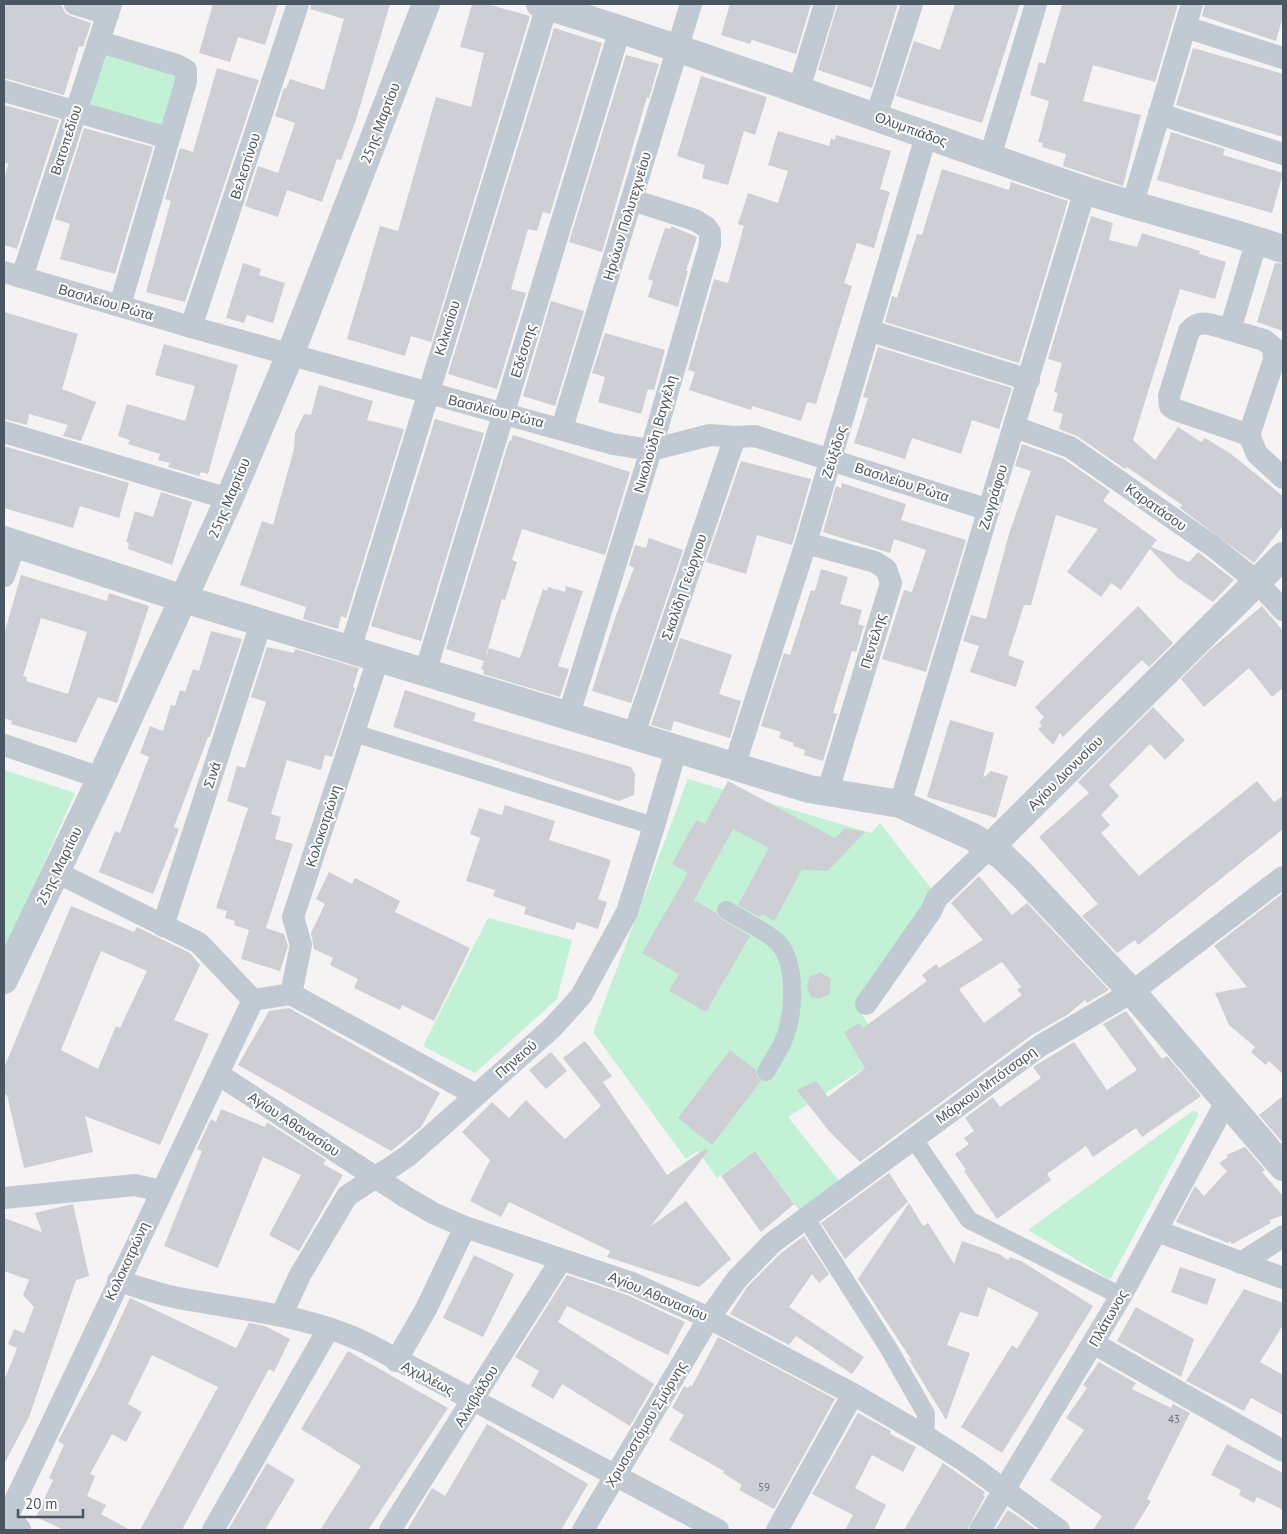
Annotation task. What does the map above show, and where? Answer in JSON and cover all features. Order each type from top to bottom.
[{"type":"street","points":[[75,4],[109,9]]},
{"type":"street","name":"Βελεστίνου","points":[[191,328],[298,4]]},
{"type":"street","name":"25ης Μαρτίου","points":[[5,976],[101,778],[229,499],[290,355],[426,4]]},
{"type":"street","name":"Ηρώων Πολυτεχνείου","points":[[562,428],[691,4]]},
{"type":"street","points":[[799,88],[825,4]]},
{"type":"street","points":[[876,117],[912,4]]},
{"type":"street","points":[[990,157],[1036,4]]},
{"type":"street","points":[[1132,206],[1192,4]]},
{"type":"street","name":"Ολυμπιάδος","points":[[543,5],[799,88],[926,136],[1132,206],[1257,240],[1283,249]]},
{"type":"street","name":"Κιλκισίου","points":[[350,650],[543,5]]},
{"type":"street","name":"Βατοπεδίου","points":[[13,275],[75,113],[100,42],[109,9]]},
{"type":"street","points":[[1185,27],[1283,58]]},
{"type":"street","name":"Εδέσσης","points":[[425,673],[620,29]]},
{"type":"street","points":[[100,42],[177,64],[186,70],[186,81],[120,305]]},
{"type":"street","points":[[4,91],[75,113],[168,138]]},
{"type":"street","points":[[1159,114],[1283,154]]},
{"type":"street","name":"Ζεύξιδος","points":[[734,767],[806,544],[871,331],[926,136]]},
{"type":"street","name":"Ζωγράφου","points":[[900,804],[1085,190]]},
{"type":"street","name":"Νικολούδη Βαγγέλη","points":[[568,717],[651,450],[710,244],[710,232],[695,220],[632,200]]},
{"type":"street","points":[[1230,330],[1257,240]]},
{"type":"street","name":"Βασιλείου Ρώτα","points":[[13,275],[120,305],[191,328],[427,393],[504,412],[613,444],[651,450],[710,434],[735,437],[754,436],[989,510]]},
{"type":"street","points":[[1250,435],[1176,410],[1170,406],[1169,396],[1189,331],[1194,325],[1201,322],[1230,330],[1264,340],[1273,347],[1274,360],[1250,435],[1257,454],[1283,478]]},
{"type":"street","points":[[871,331],[1029,380]]},
{"type":"street","name":"Καρατάσου","points":[[1014,427],[1070,448],[1214,547],[1257,582],[1283,610]]},
{"type":"street","points":[[4,432],[229,499]]},
{"type":"street","name":"Σκαλίδη Γεώργιου","points":[[633,737],[735,437]]},
{"type":"street","points":[[4,576],[9,542],[184,600],[676,750],[826,794],[900,804],[990,847],[1023,876],[1132,992],[1283,1167]]},
{"type":"street","name":"Πεντέλης","points":[[806,544],[874,562],[886,569],[891,584],[826,794]]},
{"type":"street","name":"Αγίου Διονυσίου","points":[[866,1004],[931,912],[937,898],[1283,556]]},
{"type":"street","name":"Σινά","points":[[164,926],[261,623]]},
{"type":"street","name":"Κολοκοτρώνη","points":[[291,994],[301,944],[293,918],[378,659]]},
{"type":"street","points":[[354,734],[654,826]]},
{"type":"street","points":[[4,745],[101,778]]},
{"type":"street","name":"Πηνειού","points":[[281,1316],[300,1275],[341,1204],[354,1190],[408,1156],[553,1027],[581,996],[627,912],[676,750]]},
{"type":"street","points":[[56,872],[199,943],[253,1000],[291,994],[476,1095]]},
{"type":"street","name":"Μάρκου Μπότσαρη","points":[[709,1318],[750,1265],[805,1217],[1040,1046],[1132,992],[1283,877]]},
{"type":"street","points":[[726,910],[776,940],[785,953],[791,967],[790,1013],[787,1032],[766,1072]]},
{"type":"street","name":"Κολοκοτρώνη","points":[[7,1525],[118,1281],[253,1000]]},
{"type":"street","name":"Αγίου Αθανασίου","points":[[218,1074],[420,1206],[465,1227],[632,1283],[709,1318],[853,1394],[925,1436],[1006,1490],[1059,1530]]},
{"type":"street","name":"Πλάτωνος","points":[[980,1530],[1006,1490],[1121,1296],[1227,1100]]},
{"type":"street","points":[[913,1138],[969,1220],[1121,1296]]},
{"type":"street","points":[[4,1198],[135,1185],[161,1191]]},
{"type":"street","points":[[805,1217],[889,1349],[926,1414],[925,1436]]},
{"type":"street","points":[[396,1361],[426,1309],[465,1227]]},
{"type":"street","points":[[1157,1231],[1241,1264],[1283,1278]]},
{"type":"street","points":[[1241,1264],[1283,1236]]},
{"type":"street","name":"Αλκιβιάδου","points":[[390,1530],[561,1260]]},
{"type":"street","name":"Αχιλλέως","points":[[118,1281],[173,1296],[281,1316],[329,1328],[359,1340],[614,1477],[718,1530]]},
{"type":"street","name":"Χρυσοστόμου Σμύρνης","points":[[583,1530],[709,1318]]},
{"type":"street","points":[[213,1530],[329,1328]]},
{"type":"street","points":[[1093,1343],[1283,1451]]},
{"type":"street","points":[[777,1530],[853,1394]]},
{"type":"green space","points":[[104,53],[181,77],[164,131],[87,106]]},
{"type":"green space","points":[[4,770],[75,793],[4,953]]},
{"type":"green space","points":[[688,779],[871,833],[880,823],[933,891],[856,1003],[885,1055],[788,1117],[840,1182],[799,1210],[755,1151],[717,1178],[698,1151],[686,1159],[593,1032]]},
{"type":"green space","points":[[488,918],[572,940],[557,999],[475,1073],[423,1046]]},
{"type":"green space","points":[[1194,1110],[1199,1114],[1110,1280],[1028,1230]]},
{"type":"building","points":[[4,4],[55,4],[62,6],[65,13],[91,23],[83,47],[79,46],[64,95],[4,78]]},
{"type":"building","points":[[213,4],[278,4],[265,45],[238,37],[230,62],[199,53]]},
{"type":"building","points":[[311,4],[390,4],[356,120],[341,160],[337,159],[322,202],[287,190],[278,217],[245,206],[258,166],[278,173],[295,123],[275,116],[284,88],[286,89],[290,79],[324,90],[344,19],[310,9]]},
{"type":"building","points":[[472,4],[487,4],[530,16],[431,342],[411,336],[405,356],[347,339],[380,226],[398,231],[436,97],[471,107],[484,53],[460,47]]},
{"type":"building","points":[[730,4],[811,4],[796,54],[752,40],[750,44],[721,35]]},
{"type":"building","points":[[838,4],[898,4],[872,88],[818,70]]},
{"type":"building","points":[[955,4],[1020,4],[982,123],[896,96],[914,41],[940,50]]},
{"type":"building","points":[[1062,4],[1178,4],[1155,82],[1093,65],[1083,101],[1141,115],[1123,186],[1063,166],[1066,154],[1042,147],[1043,143],[1038,142],[1049,101],[1030,95],[1039,62],[1045,64]]},
{"type":"building","points":[[1205,4],[1283,4],[1283,16],[1276,41],[1202,16]]},
{"type":"building","points":[[554,28],[602,43],[550,214],[543,212],[537,231],[528,229],[511,289],[526,293],[497,389],[448,374]]},
{"type":"building","points":[[1193,48],[1283,74],[1283,137],[1176,105]]},
{"type":"building","points":[[626,55],[659,64],[649,98],[647,97],[602,252],[569,242]]},
{"type":"building","points":[[217,68],[259,80],[185,302],[146,292],[171,201],[165,199],[180,148],[193,152]]},
{"type":"building","points":[[701,76],[767,97],[755,135],[744,131],[728,185],[702,178],[705,165],[677,156]]},
{"type":"building","points":[[4,105],[59,120],[17,249],[4,245],[4,180],[8,164],[4,162]]},
{"type":"building","points":[[84,128],[153,147],[115,274],[60,259],[70,224],[55,219]]},
{"type":"building","points":[[778,131],[829,146],[831,138],[835,140],[836,135],[891,151],[880,189],[890,192],[874,248],[857,243],[844,283],[852,286],[816,404],[807,402],[801,421],[752,406],[751,410],[689,390],[695,372],[688,370],[714,279],[728,283],[744,226],[738,224],[748,193],[778,203],[788,171],[768,165]]},
{"type":"building","points":[[1171,132],[1225,149],[1223,155],[1283,173],[1272,213],[1157,180]]},
{"type":"building","points":[[942,169],[1009,190],[1011,182],[1068,201],[1019,363],[885,322],[892,296],[897,298],[917,234],[922,235]]},
{"type":"building","points":[[1091,216],[1113,223],[1109,240],[1137,247],[1142,233],[1200,251],[1199,254],[1226,262],[1215,299],[1180,289],[1133,440],[1155,460],[1178,427],[1201,442],[1205,438],[1231,454],[1283,496],[1283,526],[1254,563],[1180,508],[1182,505],[1127,467],[1125,469],[1077,436],[1059,429],[1063,414],[1053,411],[1058,393],[1054,392],[1062,363],[1048,359]]},
{"type":"building","points":[[671,226],[697,237],[686,271],[688,271],[678,307],[648,297],[653,281],[648,279],[665,228],[671,229]]},
{"type":"building","points":[[243,263],[261,269],[259,275],[285,283],[273,323],[247,315],[244,323],[226,318]]},
{"type":"building","points":[[1275,263],[1283,264],[1283,331],[1257,322]]},
{"type":"building","points":[[551,301],[584,311],[555,406],[523,396]]},
{"type":"building","points":[[4,312],[78,334],[62,389],[96,402],[81,441],[63,436],[68,425],[29,414],[27,425],[4,419]]},
{"type":"building","points":[[605,333],[665,350],[654,390],[648,389],[641,414],[598,402],[605,377],[592,373]]},
{"type":"building","points":[[164,344],[238,365],[208,474],[201,472],[199,476],[168,467],[170,463],[158,460],[160,454],[128,444],[130,440],[118,436],[127,404],[185,421],[195,386],[155,375]]},
{"type":"building","points":[[878,347],[1012,388],[999,429],[972,420],[961,454],[912,438],[905,459],[854,443],[868,398],[863,397]]},
{"type":"building","points":[[319,385],[373,401],[367,420],[404,429],[346,618],[341,616],[338,629],[303,619],[306,607],[240,585],[262,521],[273,525],[294,449],[295,433],[304,414],[311,415]]},
{"type":"building","points":[[435,419],[484,433],[421,641],[371,626]]},
{"type":"building","points":[[513,435],[630,472],[605,555],[522,529],[512,560],[517,562],[505,600],[502,599],[485,659],[489,648],[520,658],[543,589],[547,591],[548,587],[565,592],[566,586],[583,591],[558,666],[569,669],[560,697],[483,674],[484,670],[481,669],[484,661],[446,649],[509,441],[511,441]]},
{"type":"building","points":[[1022,444],[1064,459],[1110,491],[1103,501],[1157,540],[1151,547],[1189,562],[1198,552],[1234,580],[1213,602],[1178,578],[1150,549],[1121,590],[1111,583],[1101,597],[1067,572],[1098,529],[1056,515],[1031,605],[1024,605],[1008,655],[1024,661],[1016,687],[970,672],[979,646],[963,641],[971,615],[986,619],[1009,534],[1031,471],[1015,466]]},
{"type":"building","points":[[4,446],[129,483],[119,518],[80,506],[73,528],[4,508]]},
{"type":"building","points":[[741,461],[811,479],[792,545],[757,535],[746,574],[706,562]]},
{"type":"building","points":[[842,483],[906,504],[901,520],[966,540],[926,672],[882,659],[904,590],[912,592],[926,550],[894,539],[890,553],[823,532],[836,486],[841,488]]},
{"type":"building","points":[[161,492],[192,502],[172,565],[128,549],[129,543],[126,542],[135,511],[153,517]]},
{"type":"building","points":[[649,538],[683,550],[631,703],[592,691],[615,618],[634,568],[629,565],[635,545],[646,548]]},
{"type":"building","points":[[821,569],[848,577],[840,604],[862,610],[858,624],[864,626],[856,652],[852,651],[833,713],[837,714],[823,761],[804,755],[805,750],[793,746],[794,743],[779,738],[781,732],[761,726],[784,653],[790,655],[811,590],[815,591]]},
{"type":"building","points":[[21,575],[107,601],[109,593],[149,606],[117,703],[98,697],[76,743],[11,724],[12,721],[4,718],[4,634]],"holes":[[[41,618],[87,632],[68,694],[26,681],[27,677],[23,676]]]},
{"type":"building","points":[[1138,606],[1173,643],[1149,667],[1142,660],[1063,737],[1060,733],[1053,745],[1038,729],[1042,726],[1039,722],[1044,717],[1035,707]]},
{"type":"building","points":[[1262,606],[1283,631],[1283,688],[1272,697],[1249,668],[1204,707],[1181,679],[1211,649]]},
{"type":"building","points":[[211,631],[242,639],[210,737],[208,737],[174,827],[179,829],[153,894],[99,872],[115,831],[120,833],[149,757],[140,753],[150,726],[163,731],[171,705],[175,706],[180,690],[185,692],[193,669],[199,671]]},
{"type":"building","points":[[680,638],[732,655],[719,694],[741,701],[730,738],[674,721],[671,731],[651,725]]},
{"type":"building","points":[[267,647],[294,653],[295,649],[359,668],[353,687],[355,688],[332,757],[325,755],[321,770],[287,760],[271,814],[281,817],[275,839],[293,844],[266,928],[284,934],[288,946],[280,971],[241,959],[249,930],[234,925],[235,921],[225,918],[227,911],[216,908],[248,808],[227,801],[237,766],[245,768],[266,702],[251,697]]},
{"type":"building","points":[[405,690],[476,713],[473,721],[631,767],[635,774],[634,795],[619,801],[393,727]]},
{"type":"building","points":[[1153,707],[1185,740],[1165,760],[1150,744],[1109,785],[1119,796],[1101,815],[1110,825],[1101,833],[1139,876],[1257,781],[1274,802],[1283,796],[1283,829],[1138,945],[1135,940],[1117,953],[1082,916],[1098,904],[1039,837],[1089,793],[1078,782]]},
{"type":"building","points":[[950,720],[994,733],[983,778],[991,771],[1008,776],[996,818],[927,797]]},
{"type":"building","points":[[728,781],[835,838],[845,828],[865,832],[828,871],[802,870],[774,921],[762,914],[760,917],[738,905],[769,848],[733,829],[694,900],[750,936],[706,1012],[669,991],[679,974],[642,953],[688,873],[672,864],[696,820],[705,824]]},
{"type":"building","points":[[505,805],[555,821],[549,840],[611,860],[598,899],[607,902],[598,929],[577,922],[574,930],[524,914],[526,907],[493,896],[495,890],[466,881],[480,838],[470,834],[479,808],[502,815]]},
{"type":"building","points":[[329,872],[352,884],[355,878],[400,901],[395,912],[470,948],[434,1021],[402,1005],[400,1010],[354,988],[358,979],[330,965],[333,958],[314,949],[311,933],[325,904],[316,899]]},
{"type":"building","points":[[979,876],[1012,915],[1027,903],[1109,990],[1087,1003],[1085,1000],[1067,1015],[1032,1035],[860,1162],[828,1130],[797,1090],[816,1081],[828,1097],[865,1068],[844,1032],[859,1023],[863,1028],[927,981],[922,975],[936,964],[939,968],[983,940],[951,903]],"holes":[[[1002,962],[1021,987],[1017,990],[1022,995],[984,1023],[959,989]]]},
{"type":"building","points":[[1283,893],[1283,1074],[1269,1061],[1266,1065],[1251,1052],[1255,1047],[1229,1025],[1215,993],[1247,987],[1214,946]]},
{"type":"building","points":[[71,906],[134,932],[137,927],[190,953],[200,965],[174,1020],[209,1034],[160,1145],[85,1116],[93,1152],[24,1168],[7,1095],[4,1094],[4,1068]],"holes":[[[101,951],[147,971],[120,1028],[116,1026],[98,1069],[61,1050]]]},
{"type":"building","points":[[820,972],[831,979],[830,994],[819,999],[811,997],[807,988],[809,977]]},
{"type":"building","points":[[289,1008],[440,1093],[421,1127],[391,1151],[238,1065],[269,1011]]},
{"type":"building","points":[[1126,1011],[1162,1059],[1167,1056],[1201,1096],[1142,1137],[1136,1128],[1093,1157],[1086,1146],[1047,1174],[1051,1180],[997,1219],[964,1171],[966,1170],[955,1154],[969,1144],[964,1138],[974,1131],[965,1118],[993,1097],[1000,1107],[1041,1078],[1033,1067],[1074,1042],[1107,1090],[1137,1070],[1103,1024]]},
{"type":"building","points":[[585,1041],[612,1076],[603,1082],[667,1175],[705,1149],[708,1151],[651,1226],[686,1201],[731,1259],[699,1287],[607,1257],[610,1251],[509,1202],[501,1217],[470,1201],[490,1160],[462,1132],[492,1102],[509,1118],[526,1100],[565,1139],[601,1106],[563,1058]]},
{"type":"building","points":[[730,1050],[756,1070],[757,1077],[761,1081],[712,1145],[678,1118]]},
{"type":"building","points":[[551,1052],[567,1071],[546,1089],[529,1070]]},
{"type":"building","points":[[1283,1096],[1283,1143],[1259,1115]]},
{"type":"building","points":[[221,1109],[265,1127],[267,1122],[326,1160],[323,1164],[343,1175],[299,1251],[269,1235],[301,1175],[263,1157],[218,1268],[164,1246],[202,1151],[197,1149],[211,1119],[216,1122]]},
{"type":"building","points":[[1245,1147],[1265,1170],[1262,1172],[1283,1196],[1283,1215],[1269,1220],[1271,1223],[1232,1244],[1230,1241],[1228,1243],[1176,1222],[1195,1186],[1204,1196],[1227,1171],[1219,1163],[1228,1157],[1226,1155]]},
{"type":"building","points":[[755,1151],[794,1204],[761,1232],[721,1176]]},
{"type":"building","points":[[889,1173],[908,1202],[845,1259],[821,1223]]},
{"type":"building","points":[[909,1203],[923,1226],[928,1223],[954,1264],[962,1241],[999,1254],[1008,1260],[1010,1257],[1021,1261],[1093,1306],[1002,1453],[961,1427],[1012,1345],[1017,1349],[1039,1313],[988,1287],[978,1317],[960,1312],[947,1345],[970,1353],[946,1420],[908,1358],[913,1362],[858,1279]]},
{"type":"building","points":[[73,1204],[89,1276],[76,1280],[29,1417],[4,1464],[4,1381],[17,1348],[8,1344],[14,1329],[24,1333],[34,1307],[23,1295],[29,1280],[4,1271],[4,1218],[42,1232],[35,1213]]},
{"type":"building","points":[[804,1236],[829,1274],[819,1283],[812,1274],[789,1307],[864,1357],[852,1374],[796,1336],[789,1345],[730,1314],[747,1287],[781,1253]]},
{"type":"building","points":[[474,1255],[514,1274],[483,1337],[443,1318]]},
{"type":"building","points":[[1180,1267],[1216,1279],[1207,1305],[1171,1292]]},
{"type":"building","points":[[567,1275],[627,1295],[685,1322],[668,1355],[567,1306],[558,1322],[654,1384],[630,1426],[562,1384],[553,1399],[531,1386],[539,1371],[515,1357]]},
{"type":"building","points":[[1244,1289],[1283,1303],[1283,1325],[1260,1362],[1283,1375],[1283,1415],[1251,1398],[1244,1411],[1186,1381]]},
{"type":"building","points":[[130,1298],[236,1348],[249,1323],[265,1326],[290,1339],[274,1372],[269,1369],[182,1530],[140,1530],[218,1387],[152,1355],[128,1404],[142,1412],[126,1442],[112,1434],[90,1474],[95,1476],[87,1496],[106,1505],[101,1514],[130,1530],[64,1530],[36,1517],[53,1480],[49,1478],[64,1445],[58,1441],[97,1369]]},
{"type":"building","points":[[1136,1307],[1194,1339],[1181,1377],[1117,1341]]},
{"type":"building","points":[[718,1337],[835,1399],[774,1509],[739,1490],[742,1485],[723,1473],[724,1471],[669,1440],[684,1415],[672,1408],[684,1386],[688,1388],[690,1385],[692,1386]]},
{"type":"building","points":[[348,1351],[448,1408],[368,1530],[320,1530],[361,1466],[301,1429]]},
{"type":"building","points":[[1099,1362],[1136,1383],[1132,1389],[1171,1408],[1173,1404],[1190,1413],[1147,1499],[1151,1501],[1133,1530],[1093,1530],[1102,1516],[1050,1480],[1084,1430],[1066,1418],[1087,1388],[1083,1385]]},
{"type":"building","points":[[858,1413],[891,1431],[890,1434],[916,1447],[903,1472],[872,1455],[855,1488],[886,1505],[874,1530],[845,1530],[853,1515],[812,1494]]},
{"type":"building","points":[[487,1424],[588,1484],[561,1530],[407,1530],[432,1488],[445,1496]]},
{"type":"building","points":[[1227,1444],[1283,1473],[1283,1510],[1257,1497],[1254,1503],[1239,1495],[1241,1490],[1211,1475]]},
{"type":"building","points":[[267,1463],[295,1480],[265,1530],[228,1530]]},
{"type":"building","points":[[943,1463],[985,1492],[983,1495],[985,1496],[967,1530],[904,1530]]},
{"type":"building","points":[[1008,1510],[1016,1515],[1037,1530],[995,1530]]}]
